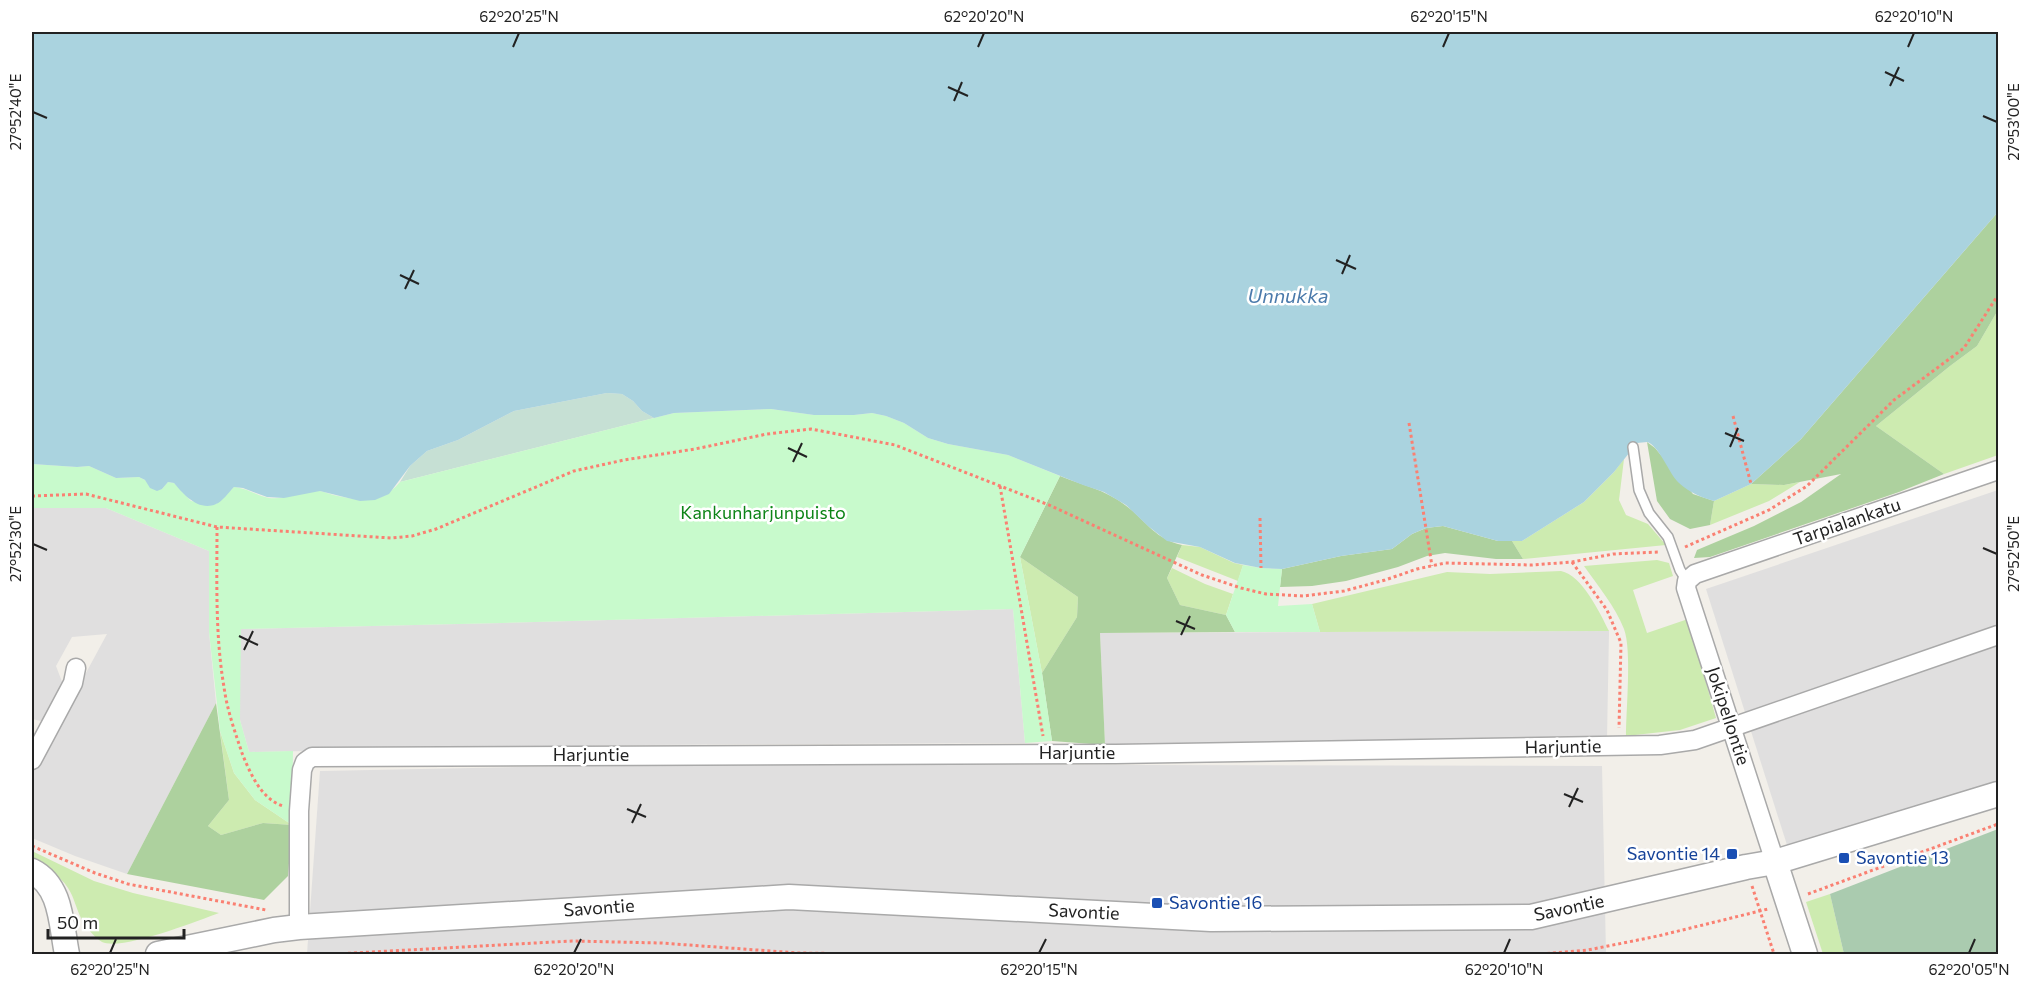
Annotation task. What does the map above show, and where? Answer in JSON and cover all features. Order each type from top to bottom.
[{"type":"street","name":"Tarpialankatu","points":[[1691,578],[1998,470]]},
{"type":"street","name":"Jokipellontie","points":[[1691,578],[1686,588],[1775,862]]},
{"type":"street","name":"Harjuntie","points":[[299,927],[299,811],[302,770],[305,762],[312,757],[1046,753],[1660,745],[1695,740],[1998,635]]},
{"type":"street","points":[[32,760],[38,732],[74,684],[76,668]]},
{"type":"street","name":"Savontie","points":[[158,954],[234,946],[274,930],[299,927],[789,897],[1211,919],[1531,917],[1775,862],[1998,794]]},
{"type":"street","points":[[1775,862],[1801,950]]},
{"type":"street","points":[[32,871],[42,876],[50,885],[55,896],[67,954]]},
{"type":"lane","points":[[1633,447],[1639,490],[1649,513],[1668,537],[1680,570],[1691,578]]},
{"type":"path","points":[[32,496],[86,494],[217,527],[391,538],[412,536],[447,525],[574,471],[767,434],[811,429],[895,445],[1049,505],[1202,575],[1266,594],[1303,596],[1344,591],[1445,563],[1532,566],[1572,562],[1613,554],[1675,551],[1768,510],[1807,486],[1894,400],[1964,348],[1998,295]]},
{"type":"path","points":[[1732,416],[1751,484]]},
{"type":"path","points":[[1409,423],[1432,566]]},
{"type":"path","points":[[999,485],[1046,753]]},
{"type":"path","points":[[1260,518],[1261,568]]},
{"type":"path","points":[[217,527],[217,614],[224,687],[234,730],[249,772],[265,795],[277,804],[299,811]]},
{"type":"path","points":[[1572,562],[1607,610],[1621,643],[1618,747]]},
{"type":"path","points":[[1540,954],[1588,950],[1760,913],[1998,824]]},
{"type":"path","points":[[32,846],[94,873],[128,884],[271,911],[274,930]]},
{"type":"path","points":[[1746,867],[1774,954]]},
{"type":"path","points":[[336,954],[572,941],[661,943],[798,953],[874,954]]},
{"type":"shaded area","points":[[1998,490],[1998,782],[1787,845],[1706,589]]},
{"type":"shaded area","points":[[32,508],[106,508],[209,551],[209,632],[216,703],[127,874],[32,838],[32,773],[107,634],[72,637],[56,666],[64,687],[48,717],[41,721],[32,719]]},
{"type":"shaded area","points":[[1013,609],[1025,743],[639,745],[249,752],[240,720],[240,629]]},
{"type":"shaded area","points":[[1609,631],[1607,738],[1105,745],[1100,633]]},
{"type":"shaded area","points":[[672,764],[1602,766],[1606,954],[307,954],[320,771]]},
{"type":"green space","points":[[1998,212],[1998,310],[1977,346],[1876,426],[1944,474],[1899,492],[1710,557],[1694,558],[1697,550],[1754,526],[1801,502],[1841,474],[1784,485],[1751,484],[1801,439]]},
{"type":"green space","points":[[1998,310],[1998,455],[1944,474],[1876,426],[1977,346]]},
{"type":"green space","points":[[607,393],[622,394],[654,418],[400,482],[410,466],[427,451],[458,440],[514,411]]},
{"type":"green space","name":"Kankunharjunpuisto","points":[[771,409],[814,415],[872,413],[886,416],[904,423],[928,438],[1008,455],[1060,476],[1020,557],[1052,741],[1025,743],[1013,609],[241,629],[240,720],[249,752],[293,751],[292,825],[255,800],[234,773],[220,731],[209,632],[209,551],[106,508],[33,508],[32,528],[32,464],[89,466],[116,478],[139,477],[162,489],[168,482],[174,483],[191,501],[216,504],[234,487],[269,498],[320,491],[336,496],[372,500],[386,494],[400,482],[674,413]]},
{"type":"green space","points":[[1647,442],[1655,448],[1693,494],[1714,501],[1710,525],[1690,529],[1670,519],[1657,501]]},
{"type":"green space","points":[[1624,459],[1619,500],[1626,515],[1648,524],[1666,545],[1523,559],[1512,541],[1522,541],[1584,502]]},
{"type":"green space","points":[[1060,476],[1110,495],[1133,511],[1164,538],[1182,545],[1167,578],[1180,605],[1226,615],[1235,632],[1100,633],[1105,745],[1052,741],[1042,673],[1077,617],[1078,597],[1020,557]]},
{"type":"green space","points":[[1800,482],[1769,501],[1710,525],[1714,501],[1751,484],[1784,485]]},
{"type":"green space","points":[[1443,526],[1498,541],[1512,541],[1523,559],[1496,559],[1445,553],[1427,556],[1398,567],[1346,581],[1312,586],[1280,587],[1282,569],[1341,556],[1392,549],[1412,534],[1426,528]]},
{"type":"green space","points":[[1182,545],[1200,547],[1243,565],[1238,581],[1177,557]]},
{"type":"green space","points":[[1020,557],[1078,597],[1077,617],[1042,673]]},
{"type":"green space","points":[[1657,560],[1669,563],[1673,576],[1633,590],[1647,633],[1688,619],[1716,718],[1680,730],[1626,736],[1628,651],[1624,629],[1606,596],[1584,566]]},
{"type":"green space","points":[[1243,565],[1282,569],[1278,606],[1312,604],[1320,632],[1235,632],[1226,615]]},
{"type":"green space","points":[[1172,568],[1233,594],[1226,615],[1180,605],[1167,578]]},
{"type":"green space","points":[[1561,571],[1569,574],[1583,587],[1609,631],[1320,632],[1312,604],[1447,572],[1490,574]]},
{"type":"green space","points":[[216,703],[229,800],[208,826],[221,835],[263,823],[292,825],[288,876],[264,900],[127,874]]},
{"type":"green space","points":[[220,731],[234,773],[255,800],[292,825],[263,823],[221,835],[208,826],[229,800]]},
{"type":"green space","points":[[1998,829],[1998,954],[1844,954],[1830,894]]},
{"type":"green space","points":[[32,851],[94,881],[133,893],[219,913],[142,939],[112,944],[102,942],[83,921],[65,883],[32,860]]},
{"type":"green space","points":[[1830,894],[1844,954],[1823,954],[1806,902]]},
{"type":"water","name":"Unnukka","points":[[32,32],[1998,32],[1998,212],[1801,439],[1751,484],[1714,501],[1705,498],[1679,483],[1656,448],[1647,442],[1637,443],[1614,472],[1584,502],[1522,541],[1498,541],[1443,526],[1426,528],[1412,534],[1392,549],[1341,556],[1282,569],[1261,568],[1235,563],[1200,547],[1167,541],[1126,505],[1104,492],[1008,455],[928,438],[904,423],[886,416],[872,413],[814,415],[771,409],[674,413],[654,418],[622,394],[607,393],[514,411],[458,440],[427,451],[410,466],[389,494],[375,500],[360,501],[320,491],[284,498],[267,497],[234,487],[218,503],[204,506],[192,501],[174,483],[168,482],[157,491],[150,488],[145,480],[139,477],[116,478],[89,466],[32,464]]},
{"type":"place","name":"Savontie 14","points":[[1732,854]]},
{"type":"place","name":"Savontie 13","points":[[1844,858]]},
{"type":"place","name":"Savontie 16","points":[[1157,903]]}]
